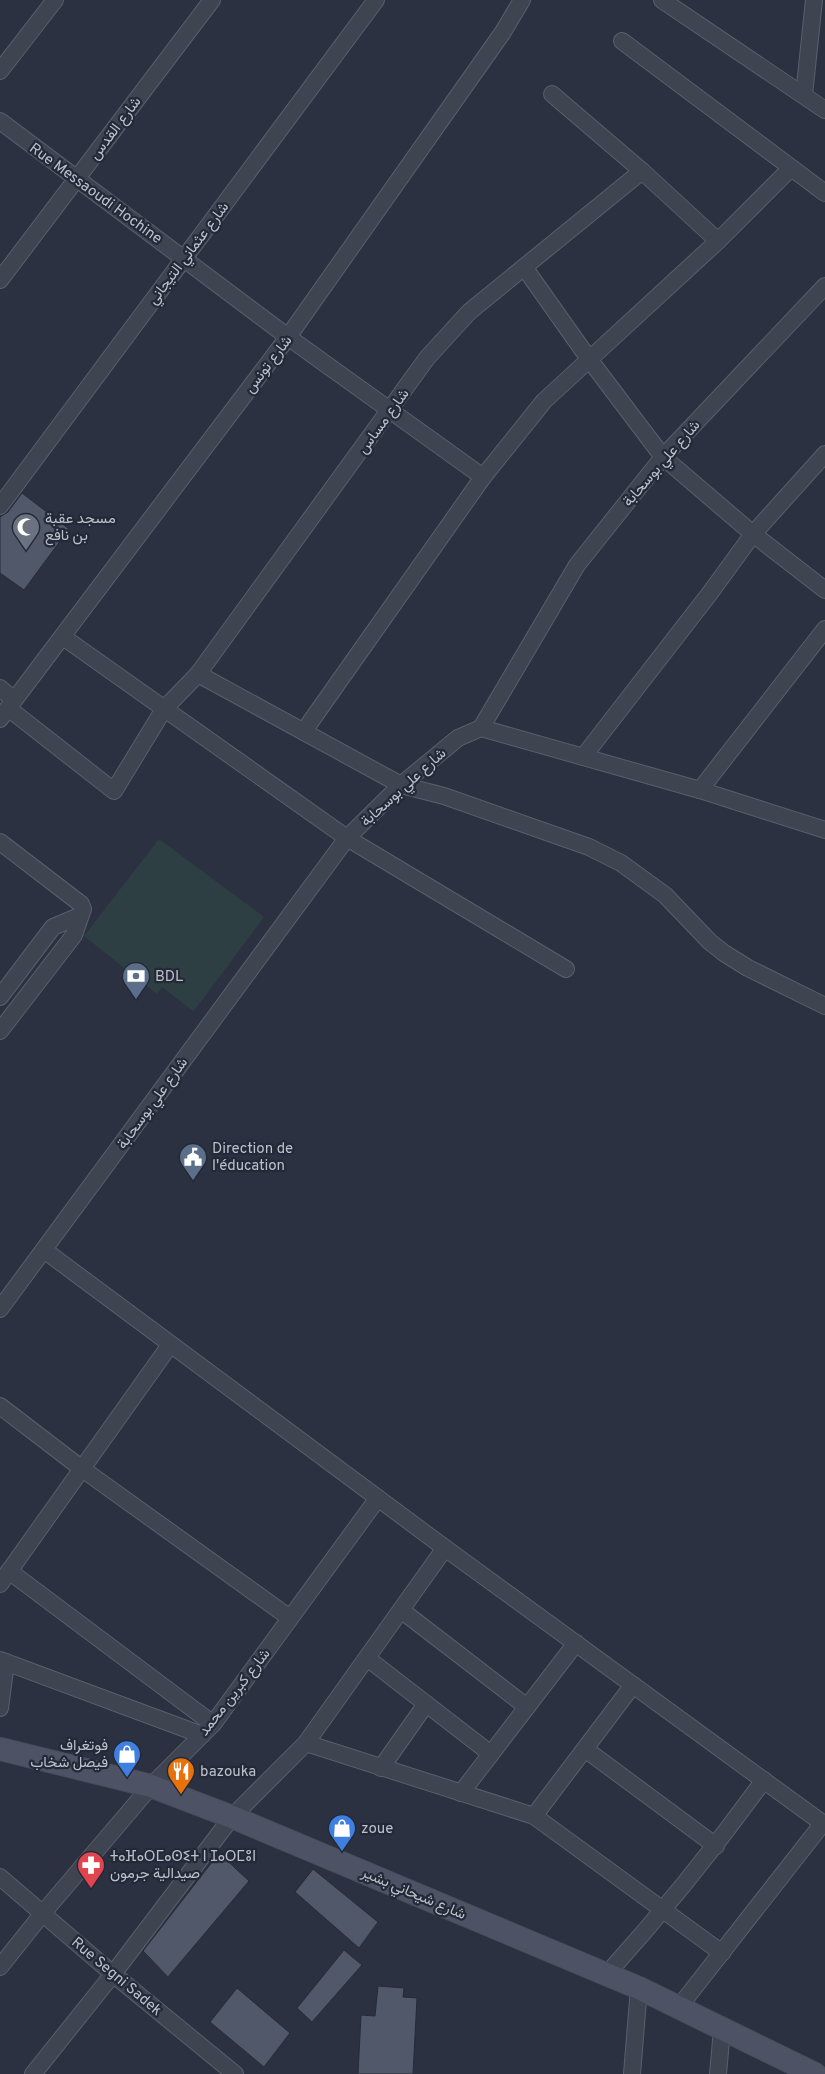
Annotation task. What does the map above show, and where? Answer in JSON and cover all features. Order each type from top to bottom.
[{"type":"main road","name":"شارع شيحاني بشير","points":[[0,1749],[151,1786],[232,1817],[639,1988],[722,2029],[789,2067],[815,2074]]},
{"type":"street","points":[[0,71],[55,0]]},
{"type":"street","name":"شارع القدس","points":[[0,280],[212,0]]},
{"type":"street","name":"شارع عثماني التيجاني","points":[[0,506],[376,0]]},
{"type":"street","name":"شارع تونس","points":[[7,709],[288,337],[503,32],[522,0]]},
{"type":"street","points":[[662,0],[825,110]]},
{"type":"street","points":[[804,95],[814,0]]},
{"type":"street","points":[[622,42],[825,193]]},
{"type":"street","points":[[552,94],[642,171],[718,241]]},
{"type":"street","name":"Rue Messaoudi Hochine","points":[[0,121],[288,337],[482,477]]},
{"type":"street","points":[[304,731],[482,477],[544,401],[718,241],[791,168]]},
{"type":"street","name":"شارع مساس","points":[[7,709],[114,791],[164,709],[198,674],[428,358],[469,312],[642,171]]},
{"type":"street","points":[[524,267],[589,359],[663,457],[753,534],[825,590]]},
{"type":"street","name":"شارع علي بوسحابة","points":[[2,1304],[44,1250],[347,838],[400,785],[458,738],[481,728],[578,565],[663,457],[825,286]]},
{"type":"street","points":[[583,757],[710,593],[753,534],[825,454]]},
{"type":"street","points":[[700,790],[825,629]]},
{"type":"street","points":[[63,637],[347,838],[566,969]]},
{"type":"street","points":[[198,674],[400,785],[444,796],[589,847],[621,863],[665,895],[710,942],[724,953],[748,968],[825,1006]]},
{"type":"street","points":[[0,688],[7,709]]},
{"type":"street","points":[[481,728],[700,790],[825,830]]},
{"type":"street","points":[[0,842],[80,910]]},
{"type":"street","points":[[0,997],[53,927],[80,910]]},
{"type":"street","points":[[2,1025],[74,935],[80,910]]},
{"type":"street","points":[[44,1250],[378,1498],[824,1824],[680,2007]]},
{"type":"street","points":[[170,1344],[4,1577],[208,1729]]},
{"type":"street","points":[[0,1406],[81,1468],[290,1618]]},
{"type":"street","name":"شارع كبرين محمد","points":[[0,1967],[43,1913],[151,1786],[208,1729],[378,1498]]},
{"type":"street","points":[[33,2074],[113,1974],[232,1817],[306,1744],[446,1548]]},
{"type":"street","points":[[401,1610],[527,1707]]},
{"type":"street","points":[[461,1793],[576,1643]]},
{"type":"street","points":[[367,1658],[491,1754]]},
{"type":"street","points":[[0,1708],[3,1661],[208,1729]]},
{"type":"street","points":[[534,1816],[633,1685]]},
{"type":"street","points":[[381,1768],[426,1704]]},
{"type":"street","points":[[306,1744],[534,1816],[722,1953]]},
{"type":"street","points":[[585,1749],[716,1846]]},
{"type":"street","points":[[607,1974],[664,1910],[716,1846],[764,1780]]},
{"type":"street","name":"Rue Segni Sadek","points":[[0,1878],[235,2074]]},
{"type":"street","points":[[632,2074],[639,1988]]},
{"type":"street","points":[[718,2074],[722,2029]]},
{"type":"shaded area","points":[[159,839],[264,917],[193,1011],[162,987],[157,994],[84,936]]},
{"type":"building","name":"مسجد عقبة بن نافع","points":[[22,493],[69,529],[24,590],[0,573],[0,517],[8,512]]},
{"type":"building","points":[[219,1853],[249,1881],[168,1977],[143,1951]]},
{"type":"building","points":[[313,1869],[378,1922],[359,1948],[295,1892]]},
{"type":"building","points":[[344,1950],[362,1965],[312,2022],[297,2008]]},
{"type":"building","points":[[378,1986],[404,1988],[403,1997],[417,1998],[413,2074],[358,2074],[361,2015],[375,2016]]},
{"type":"building","points":[[237,1988],[290,2033],[264,2067],[210,2022]]},
{"type":"place","name":"مسجد عقبة بن نافع","points":[[26,551]]},
{"type":"place","name":"BDL","points":[[136,1000]]},
{"type":"place","name":"Direction de l'éducation","points":[[193,1181]]},
{"type":"place","name":"فوتغراف فيصل شخاب","points":[[127,1778]]},
{"type":"place","name":"bazouka","points":[[181,1795]]},
{"type":"place","name":"zoue","points":[[342,1852]]},
{"type":"place","name":"ⵜⴰⴼⴰⵔⵎⴰⵙⵉⵜ ⵏ ⵊⴰⵔⵎⵓⵏ صيدالية جرمون","points":[[91,1889]]}]
